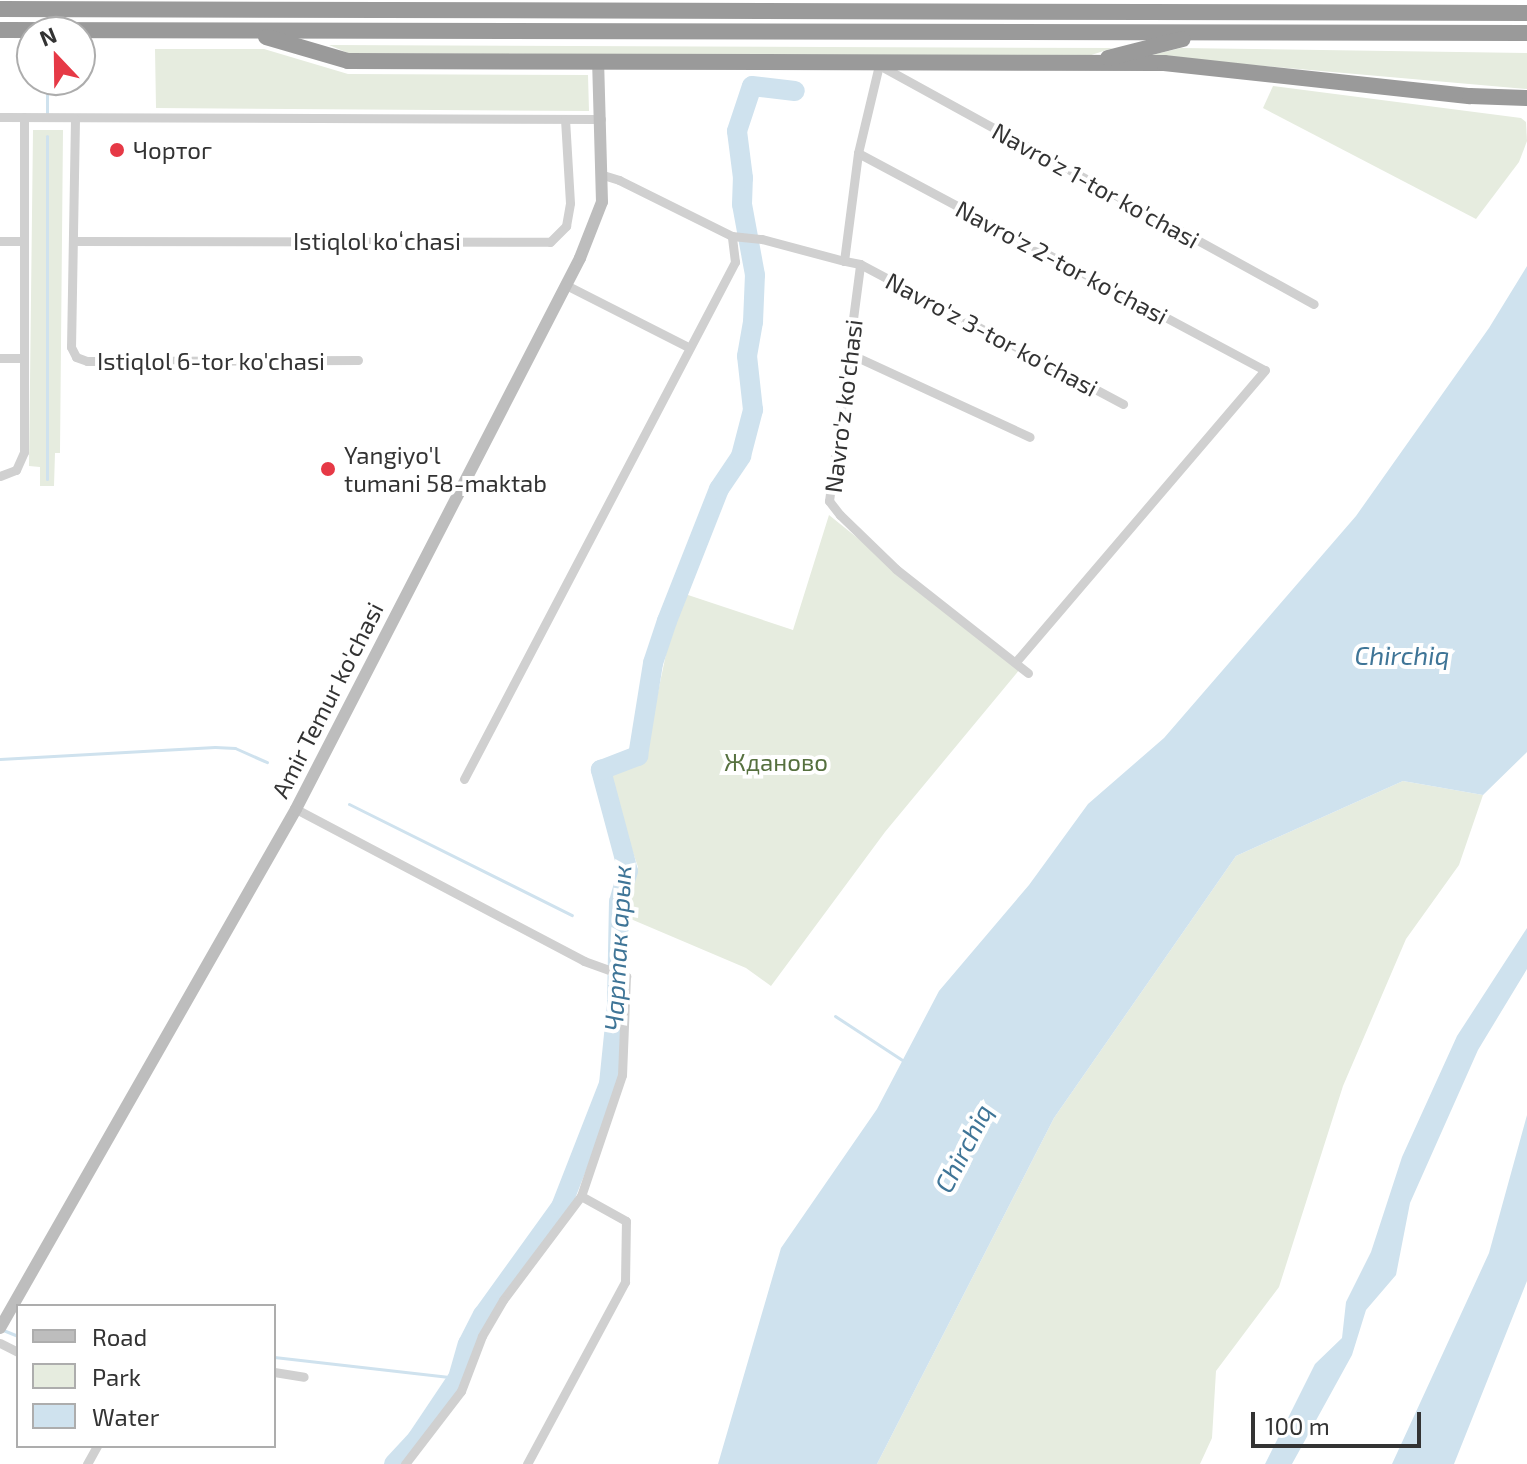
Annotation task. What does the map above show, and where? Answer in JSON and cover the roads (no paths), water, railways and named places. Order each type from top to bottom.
[{"type":"highway","points":[[251,11],[288,0]]},
{"type":"highway","points":[[1157,0],[1206,13]]},
{"type":"highway","points":[[0,9],[1527,13]]},
{"type":"highway","points":[[0,30],[1527,33]]},
{"type":"highway","points":[[248,31],[348,61],[1185,64],[1470,96],[1527,98]]},
{"type":"highway","points":[[1084,64],[1208,32]]},
{"type":"main road","name":"Amir Temur ko'chasi","points":[[2,1324],[296,809],[598,218],[603,175],[598,63]]},
{"type":"street","points":[[844,261],[858,153],[879,65]]},
{"type":"street","name":"Navro'z 1-tor ko'chasi","points":[[879,65],[1314,304]]},
{"type":"street","points":[[0,117],[601,119]]},
{"type":"street","points":[[0,476],[13,473],[23,458],[24,117]]},
{"type":"street","points":[[74,241],[75,119]]},
{"type":"street","name":"Istiqlol koʻchasi","points":[[74,241],[550,242],[566,226],[570,203],[565,119]]},
{"type":"street","name":"Navro'z 2-tor ko'chasi","points":[[858,153],[1265,370],[1016,662]]},
{"type":"street","points":[[603,175],[736,237],[762,239],[860,264]]},
{"type":"street","points":[[464,779],[735,262],[736,237]]},
{"type":"street","points":[[0,241],[24,241]]},
{"type":"street","name":"Istiqlol 6-tor ko'chasi","points":[[74,241],[71,347],[76,357],[87,361],[358,360]]},
{"type":"street","name":"Navro'z ko'chasi","points":[[860,264],[830,486],[832,507],[896,569],[1028,673]]},
{"type":"street","name":"Navro'z 3-tor ko'chasi","points":[[860,264],[1123,404]]},
{"type":"street","points":[[566,285],[688,347]]},
{"type":"street","points":[[848,353],[1030,437]]},
{"type":"street","points":[[0,358],[24,358]]},
{"type":"street","points":[[296,809],[584,961],[626,976],[622,1075],[581,1196],[503,1300],[482,1336],[461,1391],[405,1464]]},
{"type":"street","points":[[527,1464],[625,1282],[626,1221],[581,1196]]},
{"type":"street","points":[[276,1372],[304,1377]]},
{"type":"water","name":"Chirchiq","points":[[1527,266],[1527,752],[1483,795],[1403,781],[1236,856],[1054,1118],[877,1464],[718,1464],[781,1248],[877,1109],[939,991],[1029,885],[1088,804],[1164,738],[1356,516],[1489,328]]},
{"type":"water","points":[[1527,928],[1527,969],[1478,1050],[1410,1203],[1396,1275],[1366,1310],[1352,1355],[1292,1464],[1265,1464],[1315,1364],[1342,1338],[1346,1302],[1371,1252],[1402,1157],[1457,1036]]},
{"type":"water","points":[[1527,1115],[1527,1281],[1454,1464],[1392,1464],[1489,1253]]},
{"type":"waterway","name":"Чартак арык","points":[[394,1464],[417,1439],[458,1378],[468,1344],[483,1315],[561,1207],[609,1084],[617,1005],[619,902],[628,871],[601,770],[638,756],[653,663],[667,621],[719,489],[741,456],[753,410],[747,356],[753,322],[755,275],[742,204],[743,178],[737,131],[752,86],[795,91]]},
{"type":"waterway","points":[[47,96],[47,113]]},
{"type":"waterway","points":[[47,136],[47,479]]},
{"type":"waterway","points":[[0,759],[215,747],[235,748],[267,762]]},
{"type":"waterway","points":[[349,804],[572,915]]},
{"type":"waterway","points":[[835,1016],[905,1062]]},
{"type":"waterway","points":[[3,1330],[16,1335]]},
{"type":"waterway","points":[[276,1357],[458,1378]]},
{"type":"place","name":"Чортог","points":[[117,150]]},
{"type":"place","name":"Yangiyo'l tumani 58-maktab","points":[[328,469]]},
{"type":"park label","name":"Жданово","points":[[776,762]]}]
